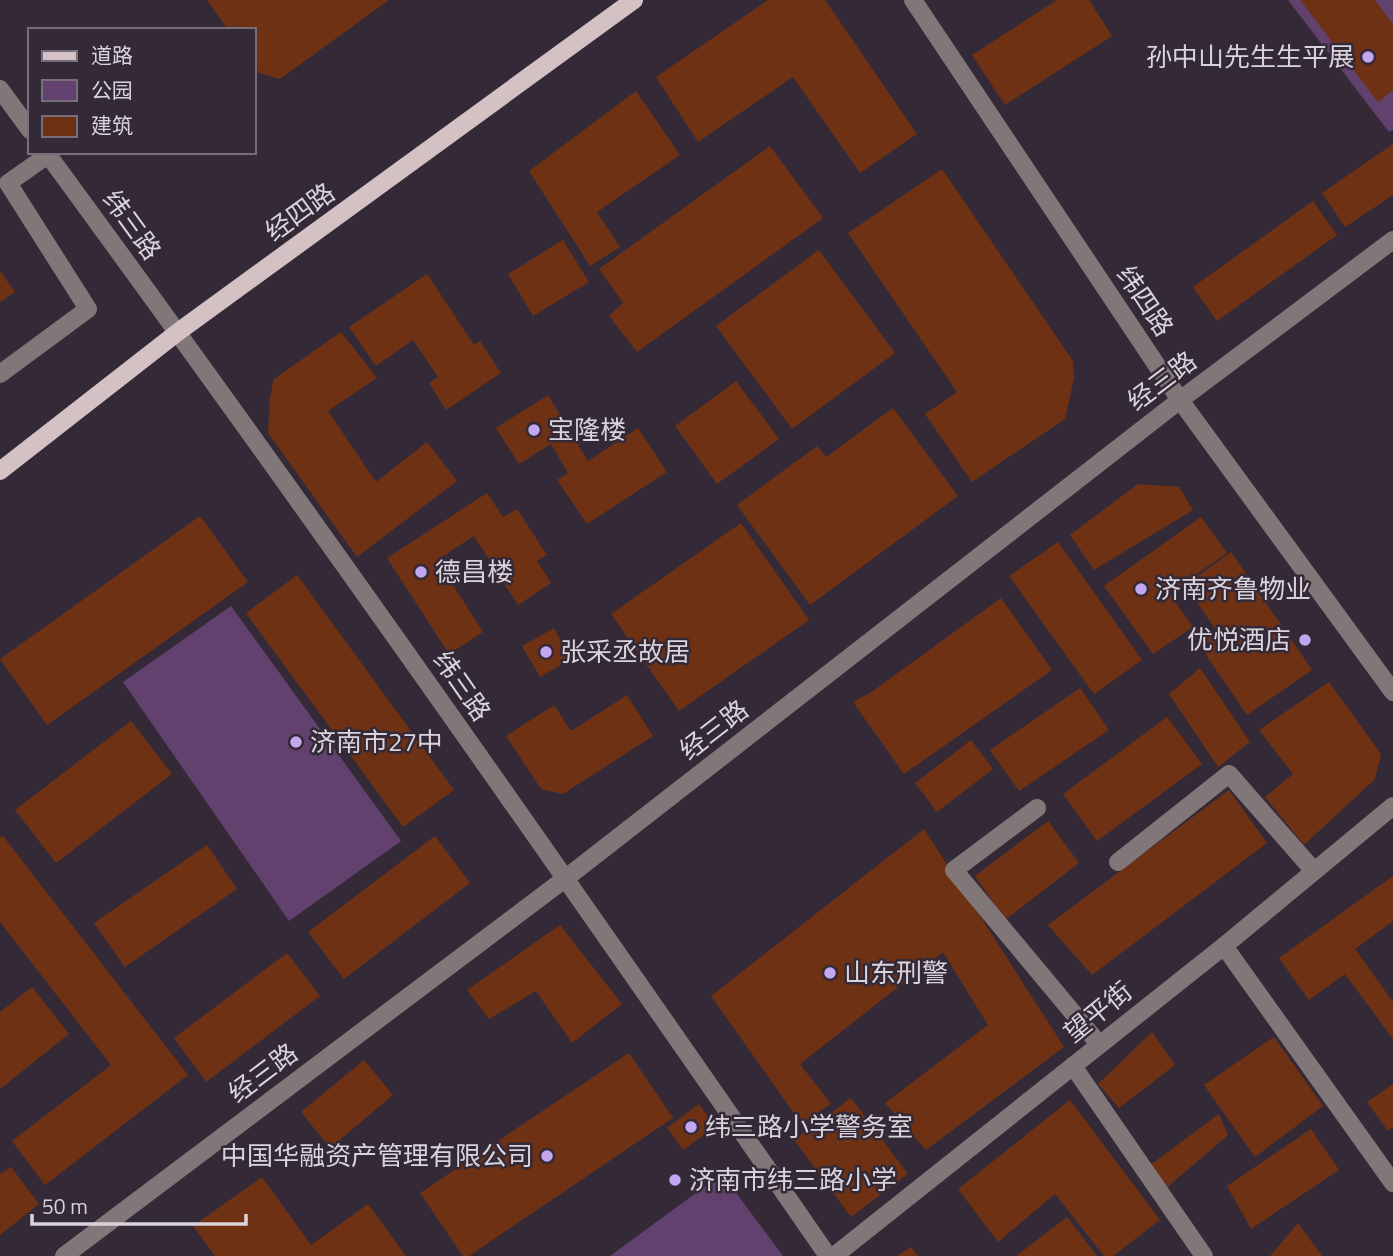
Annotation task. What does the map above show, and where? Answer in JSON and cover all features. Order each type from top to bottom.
[{"type":"main road","name":"经四路","points":[[0,471],[178,332],[635,0]]},
{"type":"street","name":"纬四路","points":[[913,0],[1180,400],[1393,691]]},
{"type":"street","points":[[0,89],[28,127]]},
{"type":"street","name":"纬三路","points":[[47,154],[178,332],[566,878],[828,1256]]},
{"type":"street","points":[[0,374],[88,309],[8,183],[47,154]]},
{"type":"street","name":"经三路","points":[[64,1256],[87,1249],[1180,400],[1393,240]]},
{"type":"street","points":[[1118,862],[1229,774],[1314,871]]},
{"type":"street","name":"望平街","points":[[834,1256],[1224,946],[1393,806]]},
{"type":"street","points":[[1037,808],[954,870],[1099,1044]]},
{"type":"street","points":[[1224,946],[1393,1183]]},
{"type":"street","points":[[1073,1066],[1204,1256]]},
{"type":"green space","name":"孙中山先生生平展","points":[[1288,0],[1393,0],[1393,130],[1389,132]]},
{"type":"green space","points":[[231,606],[401,841],[289,921],[123,682]]},
{"type":"green space","points":[[722,1174],[783,1256],[610,1256]]},
{"type":"building","points":[[207,0],[389,0],[280,79],[259,73],[256,68],[256,28],[227,28]]},
{"type":"building","points":[[768,0],[825,0],[917,134],[860,173],[793,77],[698,142],[656,77]]},
{"type":"building","points":[[1057,0],[1089,0],[1112,36],[1005,105],[972,55]]},
{"type":"building","name":"孙中山先生生平展","points":[[1300,0],[1375,0],[1393,24],[1393,90],[1378,102]]},
{"type":"building","points":[[636,91],[680,155],[597,212],[620,247],[590,266],[529,171]]},
{"type":"building","points":[[1393,144],[1393,195],[1345,227],[1322,193]]},
{"type":"building","points":[[770,146],[823,218],[637,352],[609,316],[623,303],[599,269]]},
{"type":"building","points":[[942,169],[1073,361],[1074,378],[1065,419],[972,482],[925,414],[957,392],[848,233]]},
{"type":"building","points":[[1313,201],[1337,235],[1217,321],[1193,287]]},
{"type":"building","points":[[563,240],[589,282],[533,316],[508,274]]},
{"type":"building","points":[[819,250],[895,353],[792,429],[716,326]]},
{"type":"building","points":[[0,271],[15,292],[0,302]]},
{"type":"building","points":[[427,274],[474,345],[480,341],[501,373],[446,410],[429,383],[438,377],[413,340],[376,366],[349,327]]},
{"type":"building","points":[[341,332],[377,378],[328,411],[376,482],[427,442],[457,481],[357,557],[268,433],[274,379]]},
{"type":"building","points":[[736,381],[779,439],[717,484],[675,426]]},
{"type":"building","points":[[548,395],[588,461],[638,428],[667,472],[587,524],[557,480],[568,473],[551,444],[519,464],[496,428]]},
{"type":"building","points":[[893,408],[958,496],[810,605],[737,505],[817,446],[826,457]]},
{"type":"building","points":[[1138,484],[1179,487],[1193,510],[1094,570],[1070,535]]},
{"type":"building","name":"德昌楼","points":[[487,493],[503,517],[517,509],[547,555],[537,561],[551,583],[518,605],[474,536],[437,560],[483,632],[449,654],[387,558]]},
{"type":"building","points":[[200,516],[248,582],[47,725],[0,659]]},
{"type":"building","name":"济南齐鲁物业","points":[[1201,517],[1227,553],[1169,593],[1193,627],[1153,654],[1104,586]]},
{"type":"building","points":[[741,523],[809,620],[679,711],[611,614]]},
{"type":"building","points":[[1058,542],[1142,660],[1094,694],[1009,576]]},
{"type":"building","points":[[1231,552],[1312,670],[1247,715],[1197,642],[1216,630],[1185,585]]},
{"type":"building","points":[[297,575],[454,790],[403,827],[246,613]]},
{"type":"building","points":[[1001,598],[1052,670],[904,774],[853,702],[870,693]]},
{"type":"building","name":"张采丞故居","points":[[554,628],[571,659],[540,677],[522,646]]},
{"type":"building","points":[[1200,668],[1250,742],[1218,767],[1169,694]]},
{"type":"building","points":[[1329,682],[1381,754],[1375,779],[1304,845],[1265,797],[1293,774],[1259,730]]},
{"type":"building","points":[[1080,688],[1109,730],[1019,791],[990,750]]},
{"type":"building","points":[[627,695],[653,736],[563,794],[541,789],[506,736],[554,705],[571,731]]},
{"type":"building","points":[[1167,717],[1202,764],[1097,841],[1063,794]]},
{"type":"building","points":[[131,721],[172,774],[56,863],[15,810]]},
{"type":"building","points":[[971,740],[993,769],[937,812],[915,783]]},
{"type":"building","points":[[1229,790],[1267,843],[1092,975],[1048,925]]},
{"type":"building","points":[[1048,821],[1079,863],[1005,920],[975,876]]},
{"type":"building","points":[[924,829],[1064,1047],[926,1150],[885,1103],[988,1025],[943,952],[800,1064],[831,1104],[801,1123],[711,996]]},
{"type":"building","points":[[3,836],[188,1075],[45,1185],[12,1141],[111,1065],[0,922],[0,838]]},
{"type":"building","points":[[435,836],[470,883],[344,979],[308,932]]},
{"type":"building","points":[[207,845],[237,889],[125,967],[94,923]]},
{"type":"building","points":[[1393,876],[1393,921],[1355,949],[1393,1002],[1393,1039],[1345,974],[1309,1000],[1279,958]]},
{"type":"building","points":[[560,925],[622,1004],[572,1043],[536,991],[489,1019],[467,990]]},
{"type":"building","points":[[287,953],[320,996],[206,1082],[174,1038]]},
{"type":"building","points":[[32,987],[69,1034],[0,1089],[0,1012]]},
{"type":"building","points":[[1152,1032],[1175,1065],[1119,1108],[1098,1084]]},
{"type":"building","points":[[1274,1037],[1323,1106],[1255,1157],[1204,1085]]},
{"type":"building","name":"中国华融资产管理有限公司","points":[[629,1053],[673,1118],[469,1256],[463,1256],[420,1193]]},
{"type":"building","points":[[364,1060],[393,1095],[330,1148],[301,1112]]},
{"type":"building","points":[[1393,1084],[1393,1127],[1388,1131],[1367,1102]]},
{"type":"building","points":[[851,1098],[908,1174],[851,1217],[794,1140]]},
{"type":"building","points":[[1070,1100],[1160,1220],[1113,1256],[1104,1256],[1055,1194],[998,1242],[958,1189]]},
{"type":"building","name":"纬三路小学警务室","points":[[699,1104],[715,1127],[683,1150],[667,1128]]},
{"type":"building","points":[[1219,1114],[1228,1135],[1165,1189],[1149,1166]]},
{"type":"building","points":[[1311,1129],[1339,1170],[1251,1229],[1227,1186]]},
{"type":"building","points":[[11,1167],[39,1204],[0,1235],[0,1174]]},
{"type":"building","points":[[262,1177],[311,1245],[368,1204],[406,1256],[215,1256],[193,1226]]},
{"type":"building","points":[[1067,1217],[1097,1256],[1016,1256]]},
{"type":"building","points":[[1298,1223],[1322,1256],[1270,1256]]},
{"type":"building","points":[[911,1247],[918,1256],[897,1256]]},
{"type":"place","name":"孙中山先生生平展","points":[[1368,57]]},
{"type":"place","name":"宝隆楼","points":[[534,430]]},
{"type":"place","name":"德昌楼","points":[[421,572]]},
{"type":"place","name":"济南齐鲁物业","points":[[1141,589]]},
{"type":"place","name":"优悦酒店","points":[[1305,640]]},
{"type":"place","name":"张采丞故居","points":[[546,652]]},
{"type":"place","name":"济南市27中","points":[[296,742]]},
{"type":"place","name":"山东刑警","points":[[830,973]]},
{"type":"place","name":"纬三路小学警务室","points":[[691,1127]]},
{"type":"place","name":"中国华融资产管理有限公司","points":[[547,1156]]},
{"type":"place","name":"济南市纬三路小学","points":[[675,1180]]}]
